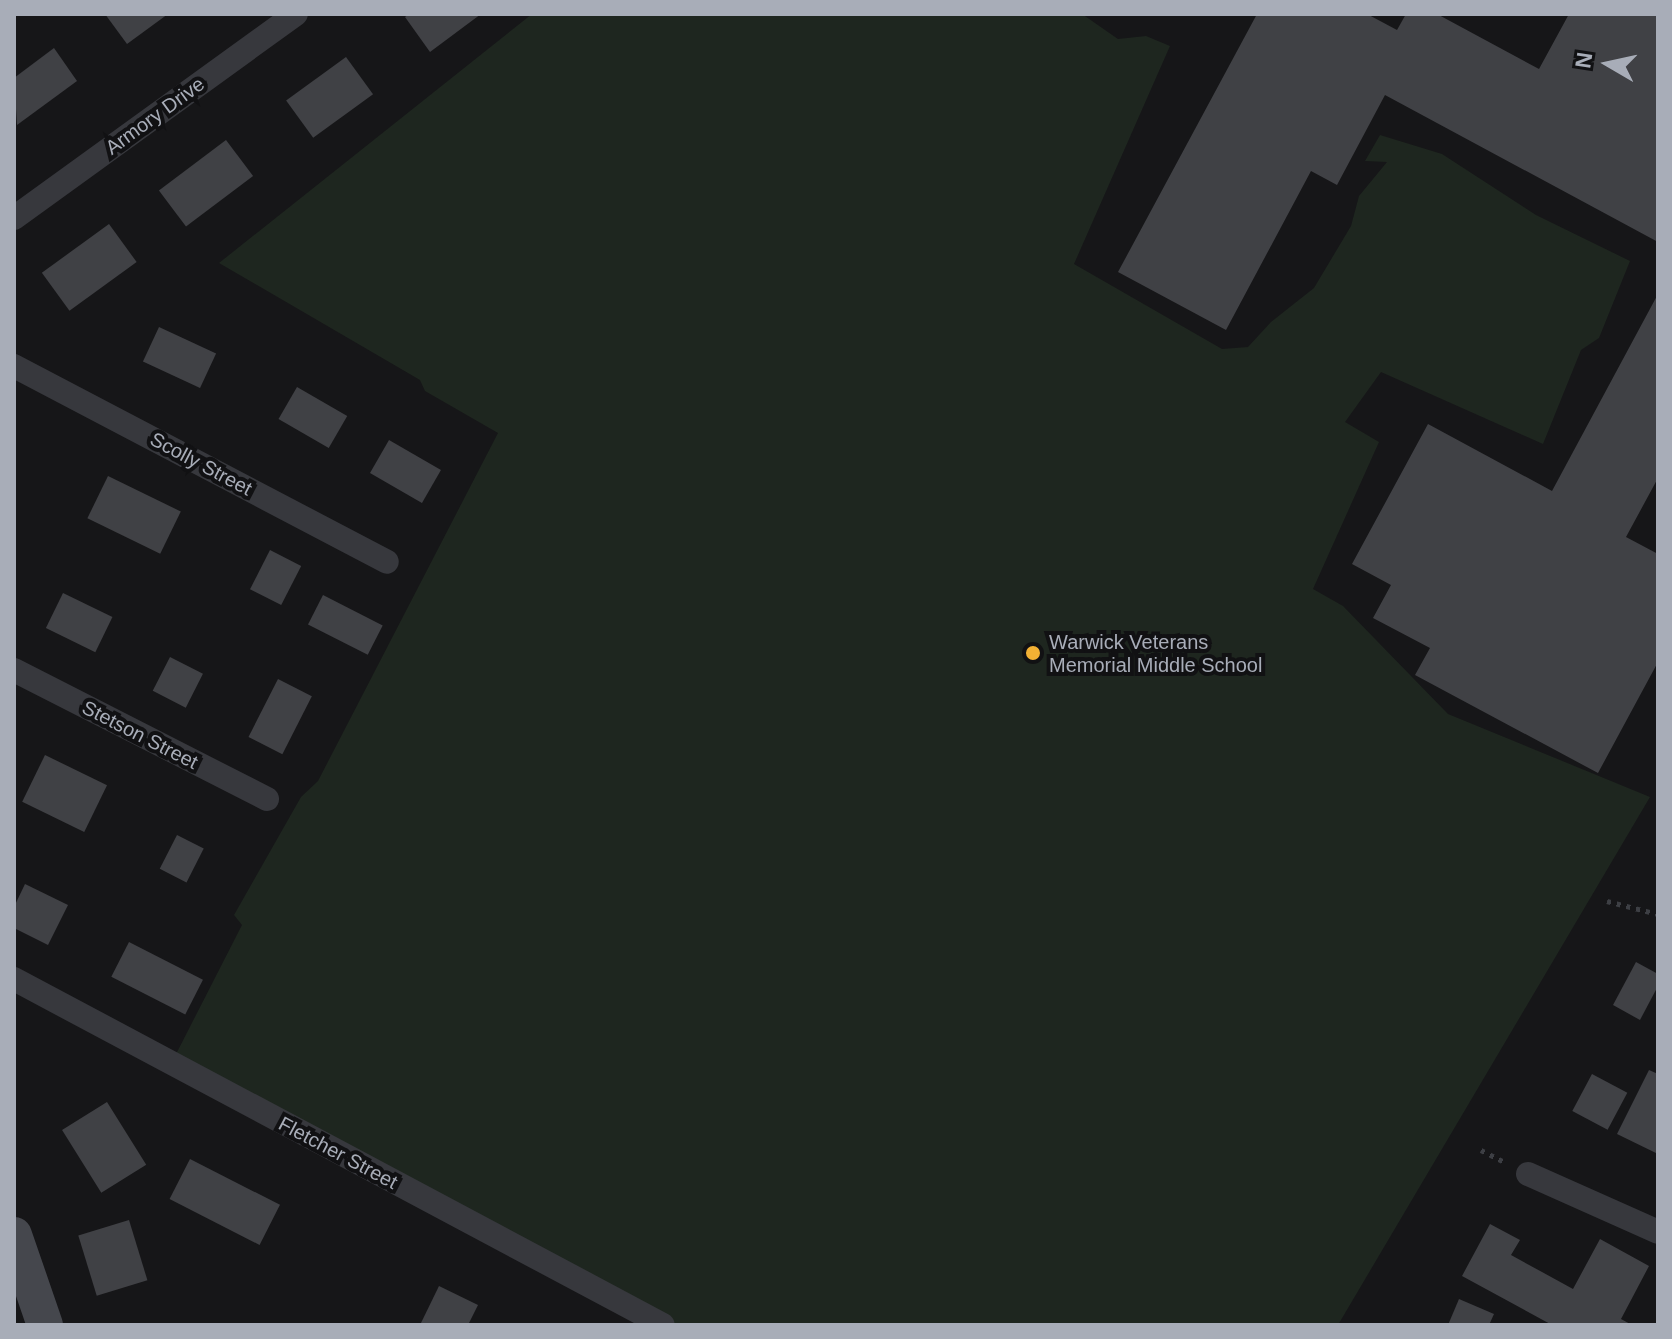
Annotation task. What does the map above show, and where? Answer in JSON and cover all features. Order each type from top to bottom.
[{"type":"main road","points":[[14,1235],[50,1321]]},
{"type":"street","name":"Armory Drive","points":[[14,218],[296,14]]},
{"type":"street","name":"Scolly Street","points":[[14,366],[387,562]]},
{"type":"street","name":"Stetson Street","points":[[14,670],[267,799]]},
{"type":"street","name":"Fletcher Street","points":[[14,979],[663,1325]]},
{"type":"street","points":[[1528,1174],[1658,1232]]},
{"type":"path","points":[[1607,901],[1658,914]]},
{"type":"shaded area","name":"Warwick Veterans Memorial Middle School","points":[[532,14],[1082,14],[1118,39],[1146,36],[1170,46],[1074,264],[1222,349],[1248,347],[1271,322],[1314,288],[1351,226],[1359,196],[1387,162],[1365,161],[1380,135],[1442,154],[1536,215],[1630,261],[1599,338],[1581,350],[1543,444],[1381,372],[1345,422],[1379,442],[1313,589],[1343,606],[1448,714],[1650,797],[1338,1325],[667,1325],[173,1060],[242,925],[234,915],[301,797],[318,781],[498,433],[425,391],[420,380],[219,263]]},
{"type":"building","points":[[105,14],[168,14],[127,44]]},
{"type":"building","points":[[409,14],[481,14],[430,52],[405,17]]},
{"type":"building","points":[[1257,14],[1367,14],[1397,30],[1406,14],[1437,14],[1539,69],[1569,14],[1658,14],[1658,242],[1385,95],[1337,185],[1311,171],[1226,330],[1118,272]]},
{"type":"building","points":[[54,48],[77,81],[17,125],[14,78]]},
{"type":"building","points":[[346,57],[373,94],[313,138],[286,100]]},
{"type":"building","points":[[226,140],[253,176],[186,226],[159,191]]},
{"type":"building","points":[[109,224],[137,262],[69,311],[42,273]]},
{"type":"building","points":[[1658,294],[1658,478],[1626,537],[1658,554],[1658,662],[1598,773],[1415,675],[1430,648],[1373,618],[1391,585],[1352,564],[1428,424],[1552,491]]},
{"type":"building","points":[[159,327],[216,354],[200,388],[143,361]]},
{"type":"building","points":[[297,387],[347,416],[329,448],[278,419]]},
{"type":"building","points":[[389,440],[441,470],[422,503],[370,473]]},
{"type":"building","points":[[108,476],[181,512],[160,554],[87,518]]},
{"type":"building","points":[[270,550],[301,566],[281,605],[250,589]]},
{"type":"building","points":[[63,593],[112,617],[95,652],[46,628]]},
{"type":"building","points":[[323,595],[383,625],[368,655],[308,624]]},
{"type":"building","points":[[170,657],[203,674],[186,708],[153,691]]},
{"type":"building","points":[[278,679],[312,696],[282,754],[248,737]]},
{"type":"building","points":[[45,755],[107,785],[84,832],[22,802]]},
{"type":"building","points":[[177,835],[204,849],[186,882],[160,869]]},
{"type":"building","points":[[25,884],[68,905],[48,945],[14,928],[14,907]]},
{"type":"building","points":[[129,942],[203,980],[185,1014],[111,977]]},
{"type":"building","points":[[1636,962],[1658,974],[1658,986],[1640,1020],[1613,1005]]},
{"type":"building","points":[[1649,1070],[1658,1074],[1658,1154],[1617,1134]]},
{"type":"building","points":[[1592,1074],[1627,1093],[1608,1130],[1572,1111]]},
{"type":"building","points":[[107,1102],[146,1165],[101,1193],[62,1130]]},
{"type":"building","points":[[190,1159],[280,1205],[260,1245],[170,1199]]},
{"type":"building","points":[[129,1220],[147,1280],[97,1296],[78,1235]]},
{"type":"building","points":[[1490,1224],[1520,1240],[1511,1255],[1573,1289],[1600,1239],[1649,1266],[1621,1319],[1632,1325],[1552,1325],[1462,1276]]},
{"type":"building","points":[[439,1286],[478,1305],[468,1325],[420,1325]]},
{"type":"building","points":[[1459,1299],[1494,1314],[1489,1325],[1448,1325]]},
{"type":"place","name":"Warwick Veterans Memorial Middle School","points":[[1033,653]]}]
